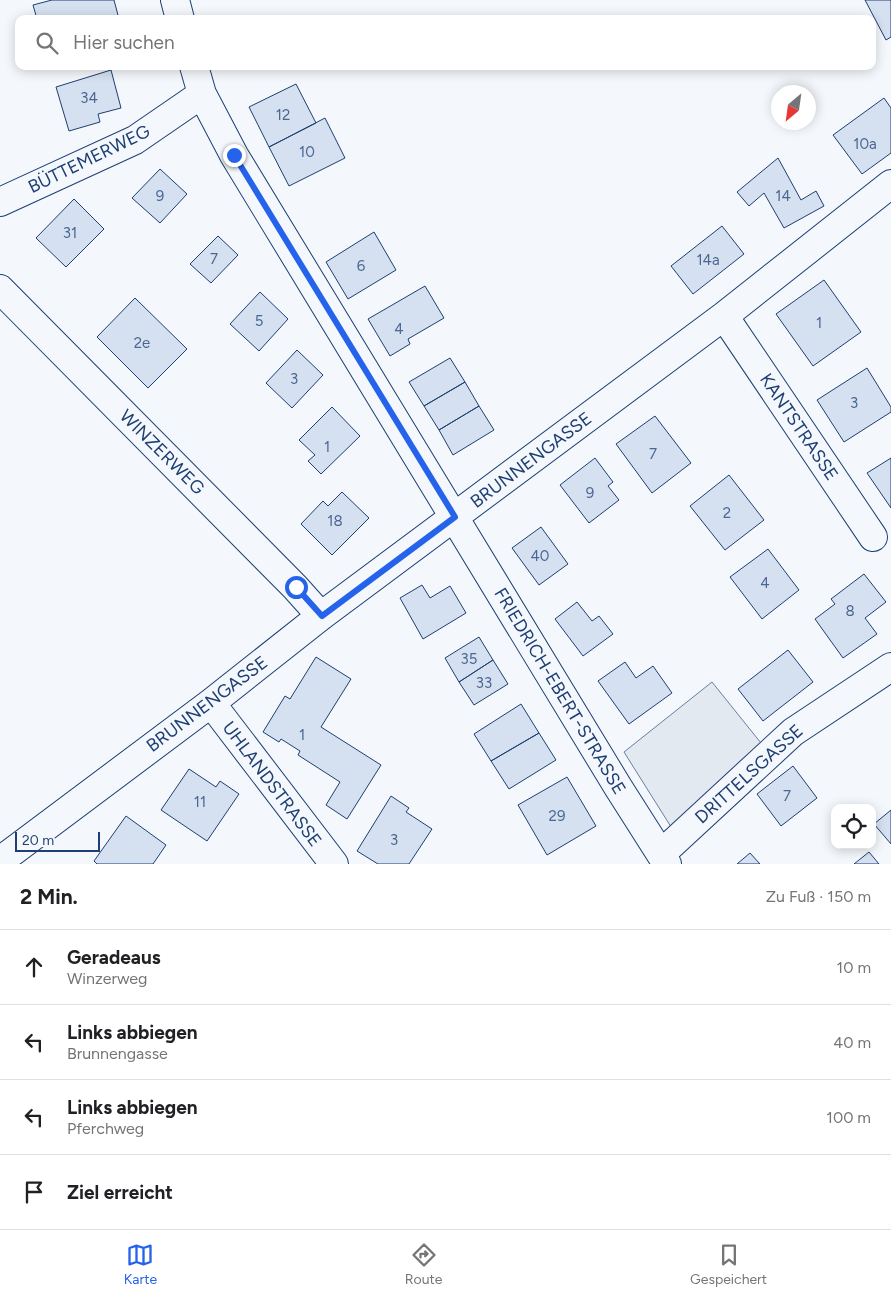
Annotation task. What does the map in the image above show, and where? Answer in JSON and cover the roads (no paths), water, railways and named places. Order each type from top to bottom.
[{"type":"street","points":[[175,0],[179,15]]},
{"type":"street","points":[[195,70],[202,94]]},
{"type":"street","name":"BÜTTEMERWEG","points":[[0,202],[135,140],[202,94]]},
{"type":"street","name":"FRIEDRICH-EBERT-STRASSE","points":[[202,94],[234,155],[612,778],[664,859]]},
{"type":"street","name":"BRUNNENGASSE","points":[[0,860],[211,703],[322,616],[724,316],[891,184]]},
{"type":"street","name":"WINZERWEG","points":[[0,289],[296,587],[322,616]]},
{"type":"street","name":"KANTSTRASSE","points":[[724,316],[873,537]]},
{"type":"street","name":"DRITTELSGASSE","points":[[664,859],[793,732],[891,667]]},
{"type":"street","name":"UHLANDSTRASSE","points":[[211,703],[334,864]]}]
